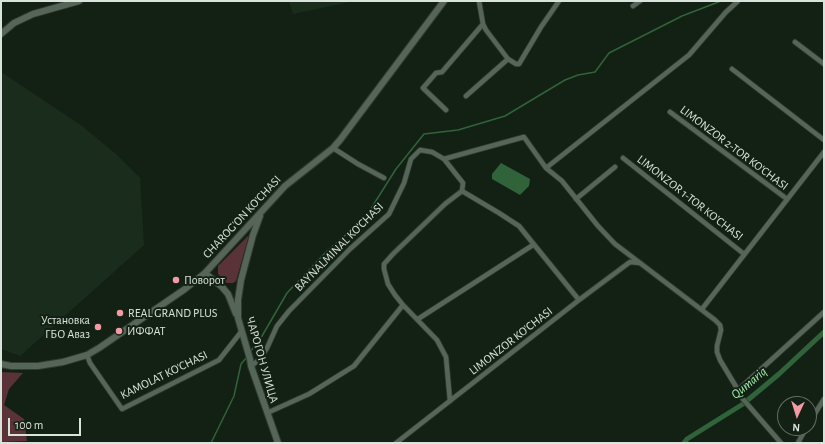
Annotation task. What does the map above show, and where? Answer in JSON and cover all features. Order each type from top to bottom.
[{"type":"main road","points":[[1,34],[14,23],[34,14],[79,1]]},
{"type":"main road","name":"CHAROG'ON KO'CHASI","points":[[1,364],[11,366],[38,366],[63,362],[87,354],[105,344],[205,273],[285,186],[333,148],[444,1]]},
{"type":"main road","name":"ЧАРОГОН УЛИЦА","points":[[261,212],[241,280],[238,300],[238,318],[251,366],[278,443]]},
{"type":"main road","points":[[205,273],[228,294],[238,318]]},
{"type":"street","points":[[479,1],[483,24],[486,30],[508,59],[513,63],[519,64],[541,27],[559,1]]},
{"type":"street","points":[[633,6],[640,1]]},
{"type":"street","points":[[546,168],[689,55],[726,12],[738,1]]},
{"type":"street","points":[[446,110],[423,88],[436,73],[442,72],[483,24]]},
{"type":"street","points":[[795,42],[824,64]]},
{"type":"street","points":[[466,96],[508,59]]},
{"type":"street","points":[[732,69],[824,140]]},
{"type":"street","name":"LIMONZOR 2-TOR KO'CHASI","points":[[670,112],[787,199]]},
{"type":"street","points":[[444,159],[524,137],[546,168],[562,181],[598,226],[615,244],[720,324],[717,346],[717,352],[720,360],[742,398],[782,443]]},
{"type":"street","points":[[333,148],[384,178]]},
{"type":"street","name":"BAYNALMINAL KO'CHASI","points":[[251,366],[259,360],[278,326],[289,312],[350,249],[389,214],[404,183],[411,159],[420,150],[432,152],[444,159],[463,183],[462,191]]},
{"type":"street","points":[[702,309],[824,152]]},
{"type":"street","name":"LIMONZOR 1-TOR KO'CHASI","points":[[623,158],[744,254]]},
{"type":"street","points":[[576,199],[615,167]]},
{"type":"street","points":[[450,401],[446,357],[437,340],[403,305],[388,284],[384,269],[384,264],[445,204],[462,191],[519,226],[579,300]]},
{"type":"street","points":[[418,319],[533,245]]},
{"type":"street","name":"LIMONZOR KO'CHASI","points":[[396,443],[630,262],[641,263]]},
{"type":"street","points":[[266,412],[309,394],[354,366],[403,305]]},
{"type":"street","points":[[738,390],[824,312]]},
{"type":"street","name":"KAMOLAT KO'CHASI","points":[[87,354],[90,363],[122,409],[219,360],[242,332]]},
{"type":"street","points":[[817,410],[824,399]]},
{"type":"shaded area","points":[[289,1],[354,1],[293,14]]},
{"type":"shaded area","points":[[1,72],[82,126],[117,155],[140,178],[144,245],[20,356],[1,349]]},
{"type":"shaded area","points":[[501,163],[530,179],[529,186],[520,195],[492,179],[492,174]]},
{"type":"shaded area","points":[[249,235],[236,281],[233,283],[227,283],[218,274],[218,266]]},
{"type":"shaded area","points":[[1,372],[23,373],[9,389],[4,405],[24,419],[27,441],[1,442]]},
{"type":"waterway","points":[[250,352],[262,336],[287,293],[326,252],[365,218],[396,169],[424,134],[458,130],[505,116],[565,80],[578,75],[595,72],[609,53],[682,16],[721,1]]},
{"type":"waterway","name":"Qumariq","points":[[684,443],[687,439],[743,404],[779,374],[824,332]]},
{"type":"waterway","points":[[211,443],[234,396],[241,364],[247,357]]},
{"type":"place","name":"Поворот","points":[[176,280]]},
{"type":"place","name":"REAL GRAND PLUS","points":[[120,313]]},
{"type":"place","name":"Установка ГБО Аваз","points":[[98,327]]},
{"type":"place","name":"ИФФАТ","points":[[119,331]]}]
